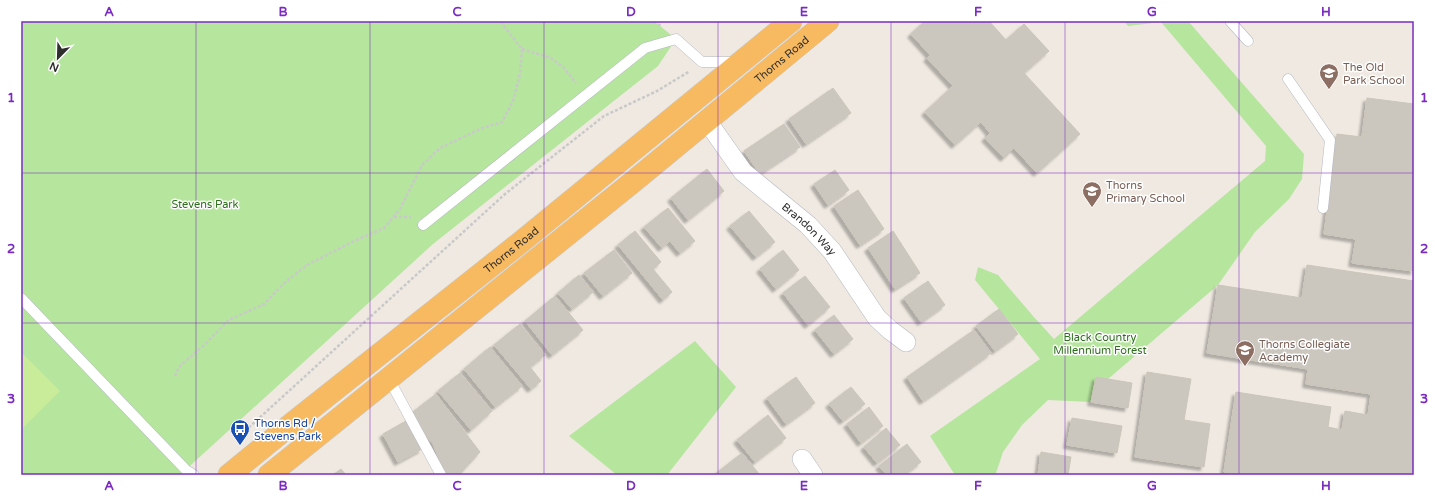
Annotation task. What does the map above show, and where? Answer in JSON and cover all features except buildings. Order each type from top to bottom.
[{"type":"highway","name":"Thorns Road","points":[[229,475],[522,242],[791,21]]},
{"type":"highway","name":"Thorns Road","points":[[269,475],[707,121],[828,21]]},
{"type":"street","name":"Brandon Way","points":[[707,121],[743,172],[808,225],[832,252],[877,318],[906,342]]},
{"type":"street","points":[[802,459],[813,475]]},
{"type":"lane","points":[[1230,21],[1248,41]]},
{"type":"lane","points":[[423,225],[645,48],[676,39],[702,62],[741,62]]},
{"type":"lane","points":[[1288,79],[1330,140],[1323,208]]},
{"type":"lane","points":[[21,298],[186,470],[194,475]]},
{"type":"lane","points":[[389,379],[441,475]]},
{"type":"path","points":[[500,21],[522,49],[551,58],[563,67],[586,95]]},
{"type":"path","points":[[175,376],[179,368],[204,346],[229,320],[264,304],[283,284],[307,265],[354,241],[384,228],[400,209],[422,165],[440,148],[482,128],[502,122],[513,101],[520,74],[522,49]]},
{"type":"path","points":[[244,432],[505,194],[604,116],[657,91],[702,62]]},
{"type":"green space","name":"Stevens Park","points":[[21,21],[654,21],[676,39],[658,66],[433,244],[180,475],[21,475]]},
{"type":"green space","name":"Black Country Millennium Forest","points":[[1124,21],[1188,21],[1304,154],[1302,179],[1289,199],[1255,232],[1218,285],[1108,379],[1096,377],[1091,402],[1048,400],[1022,425],[1003,452],[996,473],[997,475],[955,475],[930,436],[1040,359],[975,280],[978,267],[998,275],[1054,339],[1265,161],[1266,146],[1161,22],[1128,26]]},
{"type":"green space","points":[[695,341],[736,387],[667,475],[617,475],[569,436]]},
{"type":"green space","points":[[23,354],[60,391],[21,430],[21,356]]},
{"type":"place","name":"The Old Park School","points":[[1329,90]]},
{"type":"place","name":"Thorns Primary School","points":[[1092,208]]},
{"type":"place","name":"Thorns Collegiate Academy","points":[[1245,367]]},
{"type":"place","name":"Thorns Rd / Stevens Park","points":[[240,446]]}]
